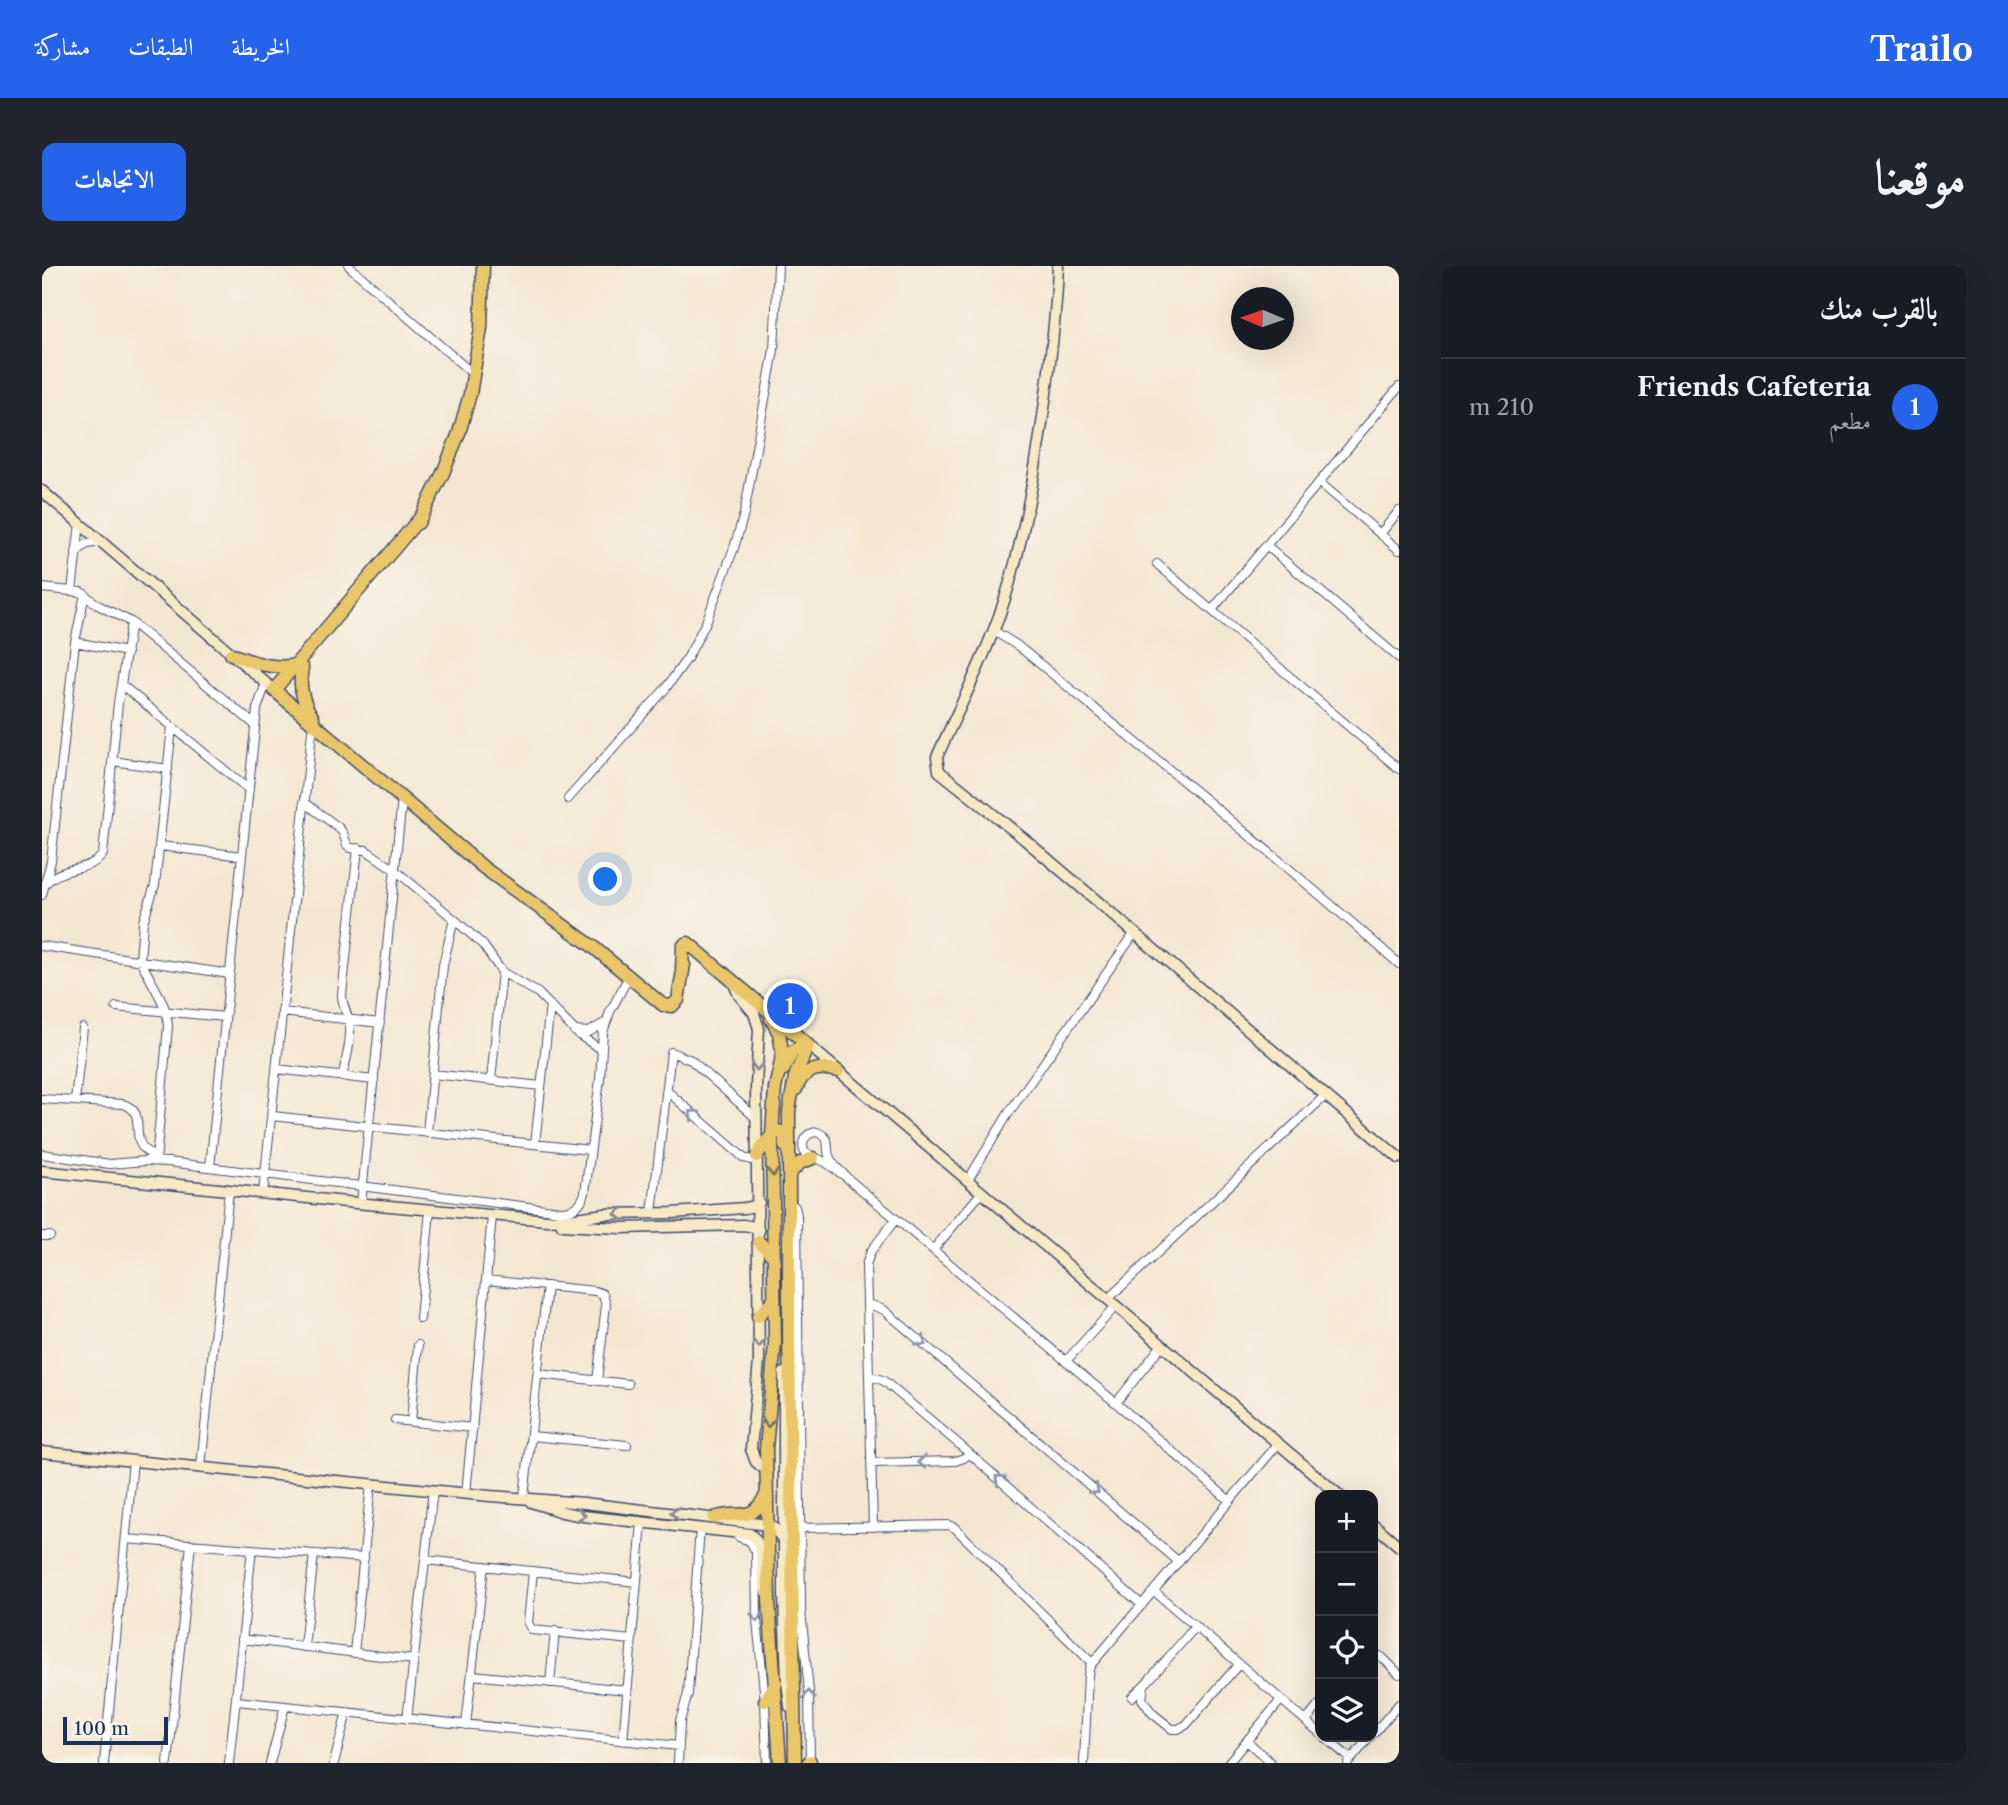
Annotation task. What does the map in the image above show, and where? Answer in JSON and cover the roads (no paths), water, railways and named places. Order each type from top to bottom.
[{"type":"main road","points":[[483,266],[481,328],[474,374],[465,414],[436,489],[420,519],[299,666],[273,690],[484,869],[592,946],[661,1004],[669,1006],[679,998],[685,944],[690,944],[807,1044]]},
{"type":"main road","points":[[231,653],[263,665],[299,666]]},
{"type":"main road","points":[[299,666],[303,699],[317,727]]},
{"type":"main road","points":[[682,970],[684,962],[690,956],[702,953]]},
{"type":"main road","points":[[765,1009],[781,1038],[782,1056],[776,1082],[772,1135],[775,1359],[767,1428],[769,1600],[780,1763]]},
{"type":"main road","points":[[775,1104],[780,1079],[789,1056],[796,1048],[807,1044]]},
{"type":"main road","points":[[795,1763],[794,1396],[789,1337],[790,1103],[792,1085],[807,1044]]},
{"type":"main road","points":[[790,1138],[796,1090],[802,1078],[815,1068],[838,1071]]},
{"type":"main road","points":[[757,1156],[772,1135],[780,1131],[785,1134],[785,1153],[790,1168]]},
{"type":"main road","points":[[790,1168],[813,1158]]},
{"type":"main road","points":[[759,1236],[774,1257]]},
{"type":"main road","points":[[758,1316],[774,1299]]},
{"type":"main road","points":[[713,1523],[723,1515],[751,1513],[760,1507],[767,1493]]},
{"type":"main road","points":[[794,1657],[807,1669]]},
{"type":"main road","points":[[765,1701],[776,1683]]},
{"type":"street","points":[[349,266],[474,374]]},
{"type":"street","points":[[568,800],[666,688],[688,657],[706,622],[744,514],[754,447],[774,350],[778,266]]},
{"type":"street","points":[[1058,266],[1056,317],[1033,479],[1018,546],[994,631],[937,757],[939,771],[1000,819],[1399,1158]]},
{"type":"street","points":[[1212,610],[1399,387]]},
{"type":"street","points":[[1319,482],[1399,550]]},
{"type":"street","points":[[42,491],[273,690],[259,700],[255,725],[210,1167]]},
{"type":"street","points":[[1380,534],[1399,511]]},
{"type":"street","points":[[72,591],[79,523]]},
{"type":"street","points":[[76,552],[87,544],[100,541]]},
{"type":"street","points":[[1266,545],[1399,658]]},
{"type":"street","points":[[1157,564],[1399,769]]},
{"type":"street","points":[[42,588],[85,594],[94,603],[131,622],[255,725]]},
{"type":"street","points":[[42,895],[51,861],[75,642],[85,594]]},
{"type":"street","points":[[46,884],[50,878],[63,872],[97,862],[103,854],[118,703],[131,622]]},
{"type":"street","points":[[994,631],[1017,646],[1205,799],[1326,899],[1399,964]]},
{"type":"street","points":[[75,642],[127,652]]},
{"type":"street","points":[[122,685],[249,790]]},
{"type":"street","points":[[156,1159],[168,1036],[166,1011],[140,960],[142,928],[155,885],[172,727]]},
{"type":"street","points":[[263,1194],[304,802],[317,727]]},
{"type":"street","points":[[113,761],[168,769]]},
{"type":"street","points":[[362,1203],[402,799]]},
{"type":"street","points":[[304,802],[338,827],[347,845],[369,852],[454,919],[483,945],[502,972],[532,989],[584,1040],[602,1050]]},
{"type":"street","points":[[159,846],[242,856]]},
{"type":"street","points":[[342,1077],[350,1037],[342,995],[358,848]]},
{"type":"street","points":[[427,1133],[443,965],[454,919]]},
{"type":"street","points":[[968,1180],[1010,1111],[1134,934]]},
{"type":"street","points":[[42,946],[230,974]]},
{"type":"street","points":[[492,1080],[502,972]]},
{"type":"street","points":[[42,1154],[110,1164],[156,1159],[565,1211],[577,1207],[584,1197],[606,1022],[629,976]]},
{"type":"street","points":[[734,981],[739,995],[754,1013],[759,1029],[756,1118],[759,1361],[752,1452],[756,1462],[767,1471]]},
{"type":"street","points":[[535,1144],[550,1005]]},
{"type":"street","points":[[116,1007],[225,1017]]},
{"type":"street","points":[[282,1012],[380,1023]]},
{"type":"street","points":[[574,1031],[589,1032],[606,1022]]},
{"type":"street","points":[[75,1101],[83,1028]]},
{"type":"street","points":[[807,1044],[1333,1490]]},
{"type":"street","points":[[652,1213],[671,1052],[691,1060],[756,1118]]},
{"type":"street","points":[[276,1069],[374,1080]]},
{"type":"street","points":[[433,1074],[541,1086]]},
{"type":"street","points":[[667,1091],[744,1158],[751,1160],[757,1156]]},
{"type":"street","points":[[1066,1361],[1112,1303],[1326,1095]]},
{"type":"street","points":[[42,1100],[130,1106],[137,1116],[140,1144],[156,1159]]},
{"type":"street","points":[[271,1116],[590,1150]]},
{"type":"street","points":[[846,1177],[830,1159],[827,1139],[817,1132],[806,1136],[802,1145],[805,1153],[825,1162],[846,1177],[1230,1501]]},
{"type":"street","points":[[42,1171],[602,1228],[744,1225],[750,1226],[759,1236]]},
{"type":"street","points":[[201,1467],[229,1190]]},
{"type":"street","points":[[933,1250],[982,1192]]},
{"type":"street","points":[[789,1201],[795,1207],[797,1215],[794,1396],[809,1762]]},
{"type":"street","points":[[521,1219],[559,1220],[605,1214],[748,1208],[759,1203]]},
{"type":"street","points":[[420,1319],[430,1210]]},
{"type":"street","points":[[708,1210],[741,1212],[746,1216],[743,1221],[709,1225]]},
{"type":"street","points":[[466,1494],[492,1216]]},
{"type":"street","points":[[873,1527],[867,1260],[896,1219]]},
{"type":"street","points":[[486,1280],[601,1292],[605,1296],[606,1305],[597,1381]]},
{"type":"street","points":[[524,1497],[547,1286]]},
{"type":"street","points":[[867,1303],[884,1310],[1179,1562]]},
{"type":"street","points":[[789,1337],[784,1354],[783,1541],[787,1682],[795,1727]]},
{"type":"street","points":[[411,1422],[418,1345]]},
{"type":"street","points":[[1116,1403],[1162,1345]]},
{"type":"street","points":[[538,1374],[628,1384]]},
{"type":"street","points":[[869,1376],[884,1381],[1142,1605]]},
{"type":"street","points":[[395,1420],[472,1428]]},
{"type":"street","points":[[531,1436],[626,1445]]},
{"type":"street","points":[[1084,1763],[1087,1675],[1092,1663],[1279,1444]]},
{"type":"street","points":[[42,1452],[466,1494],[524,1497],[713,1523],[768,1525],[775,1529],[783,1541]]},
{"type":"street","points":[[872,1463],[955,1461],[961,1460],[968,1453]]},
{"type":"street","points":[[104,1763],[133,1461]]},
{"type":"street","points":[[354,1653],[371,1484]]},
{"type":"street","points":[[407,1719],[433,1490]]},
{"type":"street","points":[[490,1496],[530,1502],[572,1514],[700,1528],[713,1523],[747,1532],[758,1540],[762,1577],[769,1600]]},
{"type":"street","points":[[623,1741],[642,1523]]},
{"type":"street","points":[[713,1523],[747,1539],[755,1548],[767,1763]]},
{"type":"street","points":[[801,1528],[954,1527],[1092,1663]]},
{"type":"street","points":[[678,1763],[680,1716],[688,1695],[700,1528]]},
{"type":"street","points":[[1378,1528],[1399,1546]]},
{"type":"street","points":[[126,1539],[363,1558]]},
{"type":"street","points":[[168,1763],[191,1544]]},
{"type":"street","points":[[229,1763],[252,1549]]},
{"type":"street","points":[[304,1647],[314,1554]]},
{"type":"street","points":[[425,1560],[637,1582]]},
{"type":"street","points":[[466,1725],[484,1566]]},
{"type":"street","points":[[533,1572],[530,1616],[534,1625],[555,1632],[632,1640]]},
{"type":"street","points":[[1154,1591],[1315,1729]]},
{"type":"street","points":[[1132,1697],[1195,1627]]},
{"type":"street","points":[[550,1683],[555,1632]]},
{"type":"street","points":[[242,1640],[414,1660]]},
{"type":"street","points":[[1378,1656],[1399,1674]]},
{"type":"street","points":[[1144,1686],[1142,1696],[1146,1707],[1169,1727],[1178,1729],[1186,1726],[1239,1664]]},
{"type":"street","points":[[472,1675],[627,1690]]},
{"type":"street","points":[[1228,1763],[1282,1700]]},
{"type":"street","points":[[236,1701],[679,1746]]},
{"type":"street","points":[[1378,1728],[1399,1704]]},
{"type":"street","points":[[270,1763],[285,1706]]},
{"type":"street","points":[[1306,1721],[1315,1710]]},
{"type":"street","points":[[334,1763],[347,1712]]},
{"type":"street","points":[[1247,1741],[1271,1763]]},
{"type":"street","points":[[1329,1742],[1349,1761],[1366,1742]]},
{"type":"place","name":"Friends Cafeteria","points":[[790,1006]]}]
